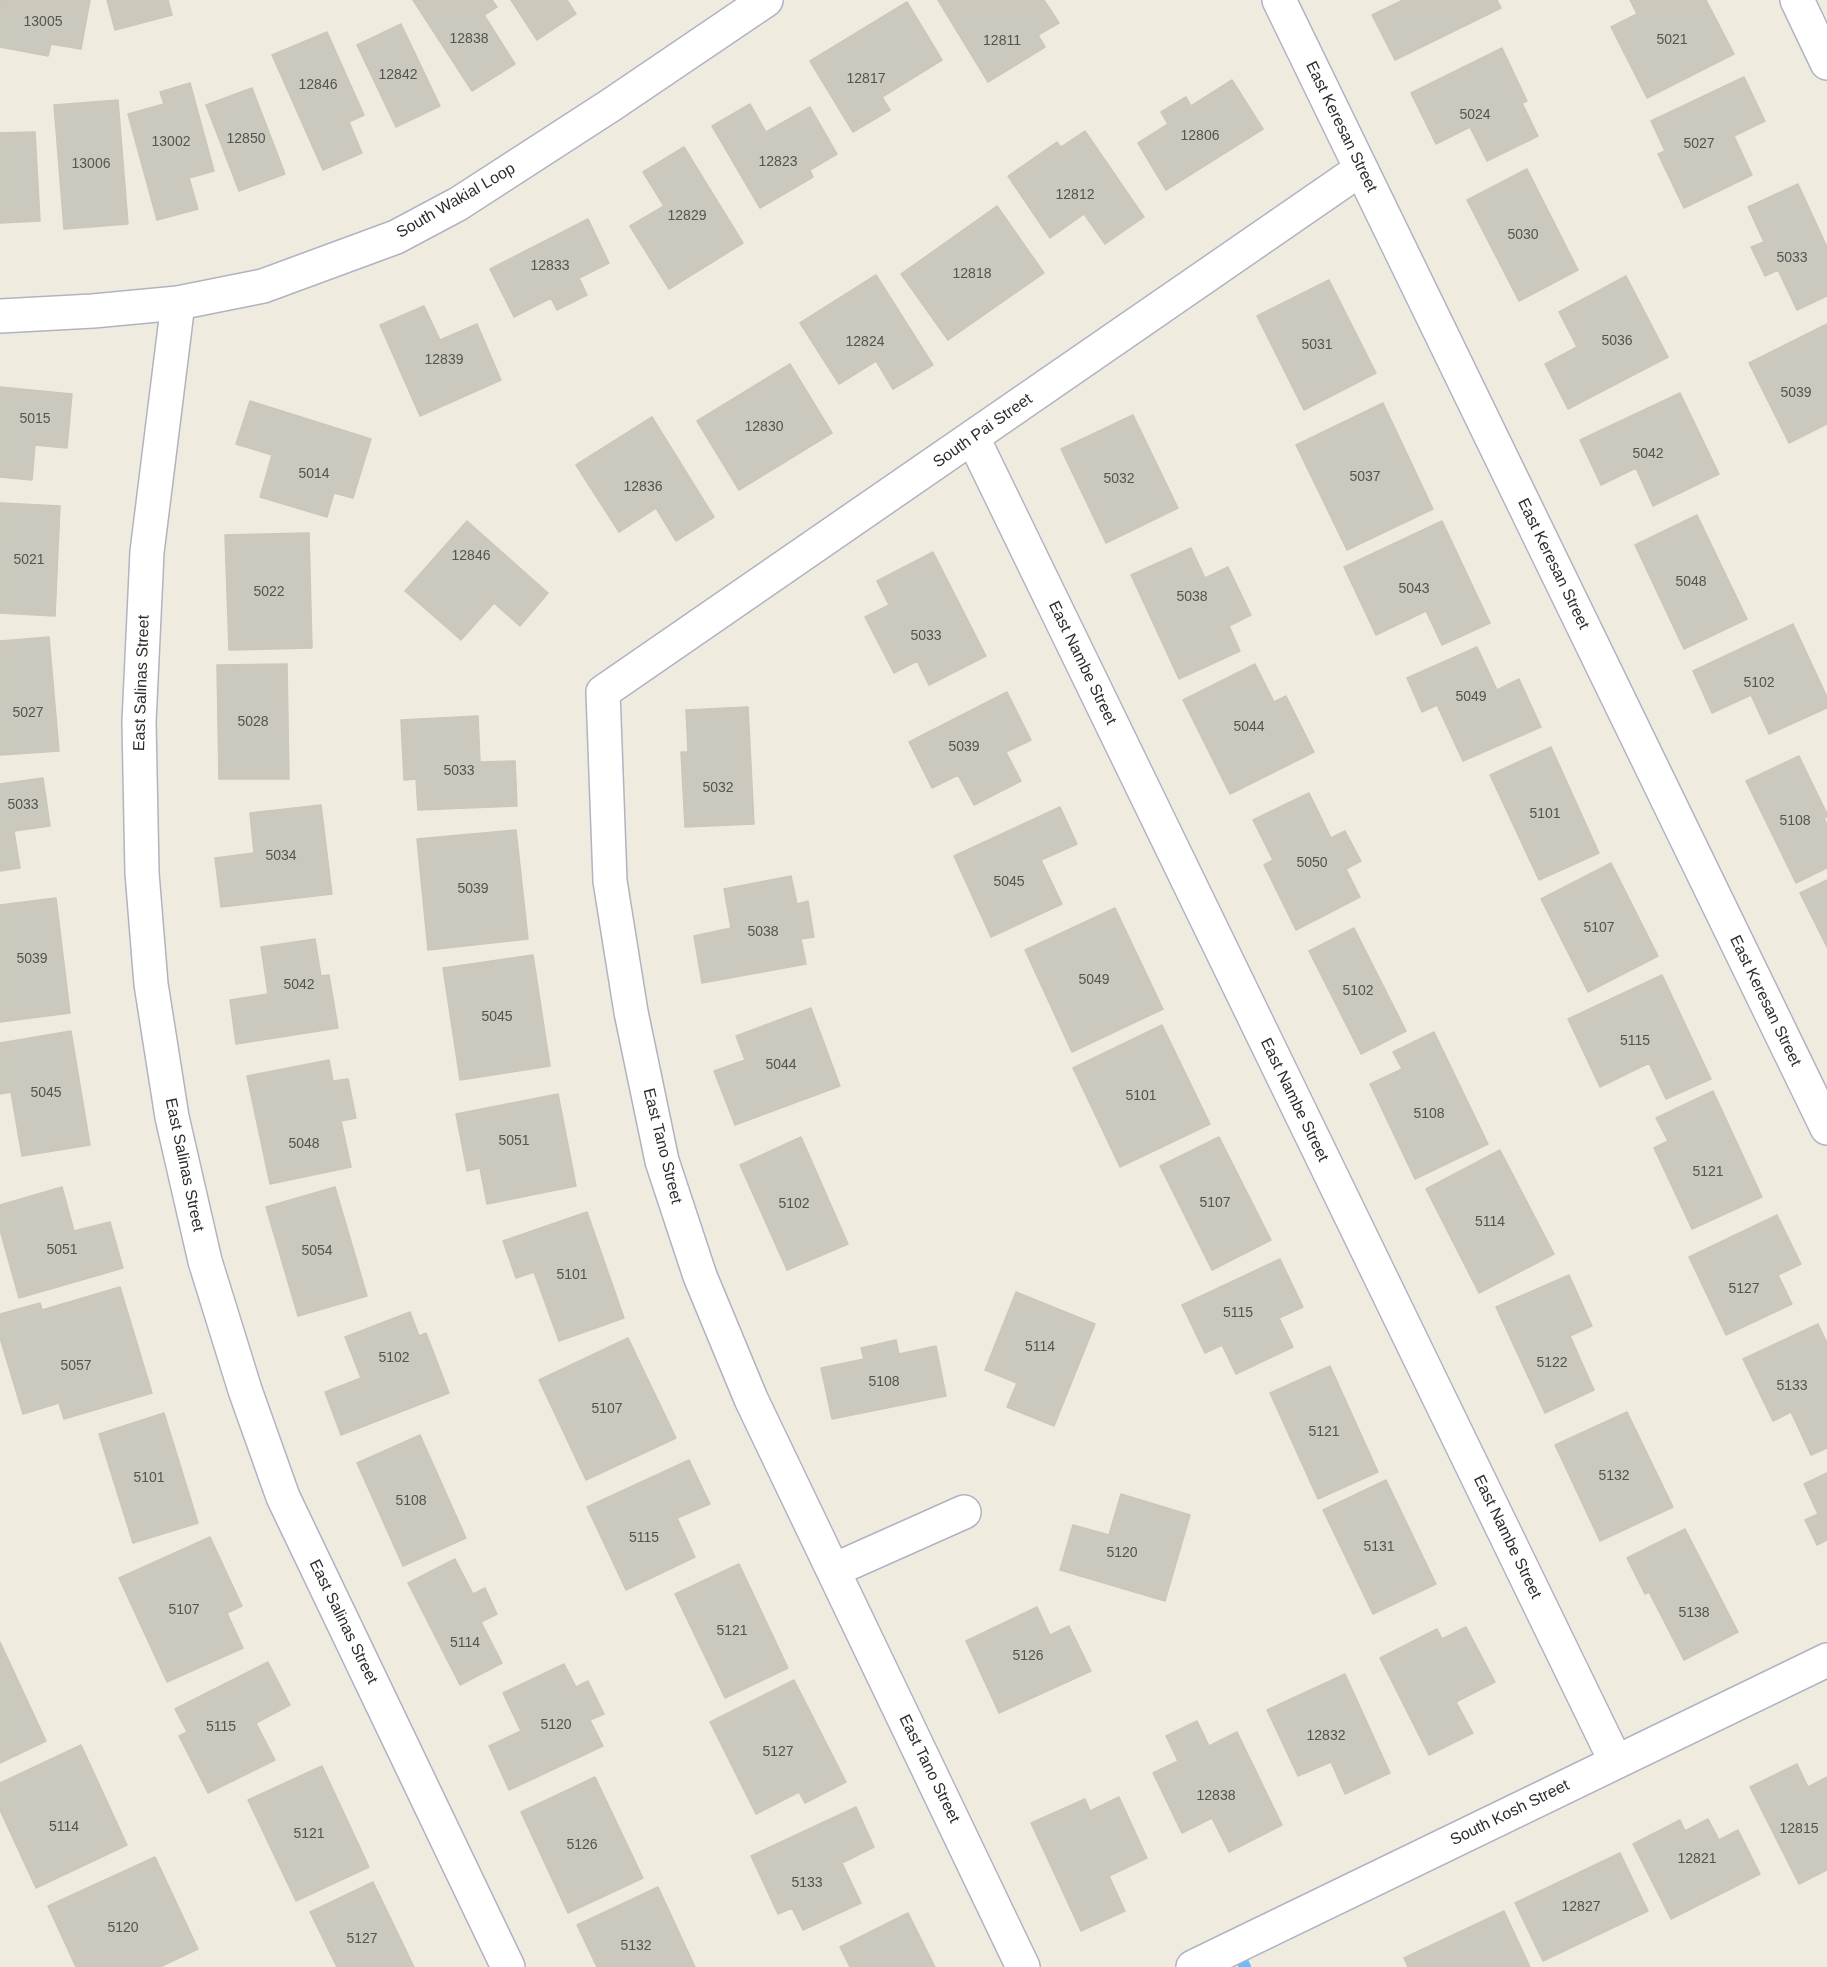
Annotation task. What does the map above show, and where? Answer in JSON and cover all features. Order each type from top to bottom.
[{"type":"street","name":"South Wakial Loop","points":[[0,316],[178,303],[262,286],[396,237],[458,204],[602,111],[766,0]]},
{"type":"street","name":"East Keresan Street","points":[[1279,0],[1827,1128]]},
{"type":"street","points":[[1797,0],[1827,63]]},
{"type":"street","name":"South Pai Street","points":[[603,692],[1361,169]]},
{"type":"street","name":"East Salinas Street","points":[[178,303],[147,552],[140,722],[142,873],[151,984],[172,1117],[205,1261],[245,1390],[283,1497],[508,1967]]},
{"type":"street","name":"East Nambe Street","points":[[973,438],[1616,1762]]},
{"type":"street","name":"East Tano Street","points":[[603,692],[610,882],[631,1012],[662,1161],[704,1287],[751,1399],[1023,1967]]},
{"type":"street","points":[[834,1570],[964,1512]]},
{"type":"street","name":"South Kosh Street","points":[[1193,1967],[1827,1660]]},
{"type":"building","points":[[0,0],[90,0],[81,49],[51,44],[48,56],[0,47]]},
{"type":"building","points":[[107,0],[168,0],[172,15],[115,30]]},
{"type":"building","points":[[413,0],[492,0],[497,7],[484,15],[515,64],[472,91]]},
{"type":"building","points":[[511,0],[567,0],[576,14],[537,40]]},
{"type":"building","points":[[938,0],[1044,0],[1059,23],[1038,35],[1045,47],[988,82]]},
{"type":"building","points":[[1403,0],[1497,0],[1501,8],[1395,60],[1372,15]]},
{"type":"building","points":[[1630,0],[1706,0],[1734,54],[1647,98],[1611,27],[1637,14]]},
{"type":"building","points":[[907,2],[942,60],[882,97],[890,110],[853,132],[810,61]]},
{"type":"building","points":[[401,24],[440,106],[396,127],[357,45]]},
{"type":"building","points":[[327,32],[364,115],[349,122],[362,153],[323,170],[272,55]]},
{"type":"building","points":[[1502,48],[1527,101],[1522,103],[1538,136],[1487,161],[1470,127],[1436,144],[1411,93]]},
{"type":"building","points":[[1744,77],[1765,121],[1734,136],[1752,175],[1684,208],[1658,154],[1665,151],[1651,121]]},
{"type":"building","points":[[1232,80],[1263,129],[1166,190],[1138,143],[1168,124],[1161,112],[1186,97],[1191,106]]},
{"type":"building","points":[[190,83],[214,171],[189,178],[198,209],[157,220],[128,114],[164,104],[160,92]]},
{"type":"building","points":[[252,88],[285,174],[239,191],[206,105]]},
{"type":"building","points":[[118,100],[128,224],[64,229],[54,105]]},
{"type":"building","points":[[750,104],[766,132],[810,107],[837,154],[810,170],[813,177],[760,208],[712,126]]},
{"type":"building","points":[[1085,131],[1144,217],[1105,244],[1084,214],[1050,238],[1008,176],[1057,142],[1061,147]]},
{"type":"building","points":[[35,132],[40,221],[0,223],[0,133]]},
{"type":"building","points":[[684,147],[743,243],[669,289],[630,226],[664,206],[643,172]]},
{"type":"building","points":[[1527,169],[1578,270],[1519,301],[1467,200]]},
{"type":"building","points":[[1798,184],[1827,247],[1827,296],[1797,310],[1778,270],[1765,276],[1751,247],[1764,242],[1748,207]]},
{"type":"building","points":[[997,206],[1044,273],[948,340],[901,274]]},
{"type":"building","points":[[588,219],[609,263],[579,278],[587,295],[557,310],[551,298],[514,317],[490,269]]},
{"type":"building","points":[[876,275],[933,365],[893,389],[876,361],[839,384],[800,323]]},
{"type":"building","points":[[1626,276],[1668,357],[1568,409],[1545,364],[1577,347],[1559,312]]},
{"type":"building","points":[[1329,280],[1376,373],[1304,410],[1257,316]]},
{"type":"building","points":[[424,306],[440,340],[477,324],[501,380],[420,416],[380,325]]},
{"type":"building","points":[[1827,324],[1827,424],[1789,443],[1749,363]]},
{"type":"building","points":[[790,364],[832,433],[739,490],[697,421]]},
{"type":"building","points":[[0,387],[72,394],[67,448],[35,445],[32,480],[0,477]]},
{"type":"building","points":[[1680,393],[1719,474],[1653,506],[1636,468],[1601,485],[1580,440]]},
{"type":"building","points":[[250,401],[371,439],[353,498],[334,493],[327,517],[260,497],[272,455],[236,444]]},
{"type":"building","points":[[1383,403],[1433,509],[1347,550],[1296,445]]},
{"type":"building","points":[[1133,415],[1178,508],[1106,543],[1061,449]]},
{"type":"building","points":[[652,417],[714,517],[676,541],[656,508],[619,532],[576,465]]},
{"type":"building","points":[[0,503],[60,506],[55,616],[0,613]]},
{"type":"building","points":[[1697,515],[1747,619],[1684,649],[1635,545]]},
{"type":"building","points":[[467,521],[548,593],[520,626],[494,603],[461,640],[405,591]]},
{"type":"building","points":[[1442,521],[1490,623],[1442,645],[1426,611],[1376,635],[1344,567]]},
{"type":"building","points":[[309,533],[312,648],[229,650],[225,535]]},
{"type":"building","points":[[1191,548],[1205,578],[1228,567],[1251,615],[1229,626],[1240,651],[1179,679],[1131,575]]},
{"type":"building","points":[[933,552],[986,656],[929,685],[917,661],[894,673],[865,617],[889,605],[877,581]]},
{"type":"building","points":[[1793,624],[1827,697],[1827,708],[1769,734],[1751,695],[1712,713],[1693,671]]},
{"type":"building","points":[[49,637],[59,751],[0,755],[0,641]]},
{"type":"building","points":[[1477,647],[1497,690],[1519,679],[1541,727],[1463,761],[1437,705],[1422,712],[1407,678]]},
{"type":"building","points":[[287,664],[289,779],[219,779],[217,665]]},
{"type":"building","points":[[1255,664],[1274,702],[1286,696],[1314,752],[1230,794],[1183,700]]},
{"type":"building","points":[[1007,692],[1031,740],[1006,752],[1021,781],[974,805],[958,775],[932,788],[909,742]]},
{"type":"building","points":[[748,707],[754,824],[685,827],[681,752],[688,752],[686,710]]},
{"type":"building","points":[[478,716],[480,762],[515,761],[517,806],[418,810],[416,779],[404,780],[401,720]]},
{"type":"building","points":[[1551,747],[1599,853],[1539,880],[1490,775]]},
{"type":"building","points":[[1799,756],[1827,814],[1824,818],[1827,825],[1827,868],[1796,883],[1746,781]]},
{"type":"building","points":[[43,778],[50,826],[14,831],[20,868],[0,871],[0,784]]},
{"type":"building","points":[[1309,793],[1331,838],[1345,831],[1361,861],[1346,869],[1360,897],[1296,930],[1264,865],[1273,860],[1253,820]]},
{"type":"building","points":[[321,805],[332,894],[221,907],[215,858],[254,853],[250,813]]},
{"type":"building","points":[[1060,807],[1077,844],[1041,860],[1062,904],[991,937],[954,856]]},
{"type":"building","points":[[516,830],[528,939],[428,950],[417,839]]},
{"type":"building","points":[[1611,863],[1658,956],[1588,992],[1541,899]]},
{"type":"building","points":[[791,876],[797,904],[808,901],[814,937],[801,939],[806,964],[702,983],[694,936],[731,928],[724,889]]},
{"type":"building","points":[[1827,880],[1827,947],[1800,893]]},
{"type":"building","points":[[56,898],[70,1013],[0,1022],[0,905]]},
{"type":"building","points":[[1115,908],[1163,1009],[1072,1052],[1025,950]]},
{"type":"building","points":[[1354,928],[1406,1031],[1361,1054],[1309,951]]},
{"type":"building","points":[[315,939],[321,976],[329,975],[338,1028],[236,1044],[230,1000],[268,994],[261,947]]},
{"type":"building","points":[[533,955],[550,1066],[460,1080],[443,968]]},
{"type":"building","points":[[1662,975],[1711,1079],[1666,1099],[1649,1063],[1600,1087],[1568,1019]]},
{"type":"building","points":[[811,1008],[840,1086],[735,1125],[714,1071],[745,1060],[736,1036]]},
{"type":"building","points":[[1162,1025],[1210,1124],[1120,1167],[1073,1068]]},
{"type":"building","points":[[71,1031],[90,1145],[22,1156],[11,1092],[0,1094],[0,1043]]},
{"type":"building","points":[[1434,1032],[1488,1144],[1415,1179],[1370,1084],[1402,1069],[1393,1052]]},
{"type":"building","points":[[329,1060],[333,1081],[348,1079],[356,1118],[341,1121],[351,1167],[270,1184],[247,1076]]},
{"type":"building","points":[[1713,1091],[1762,1197],[1692,1229],[1654,1148],[1668,1141],[1656,1118]]},
{"type":"building","points":[[558,1094],[576,1186],[487,1204],[480,1168],[467,1171],[456,1114]]},
{"type":"building","points":[[801,1137],[848,1244],[787,1270],[740,1165]]},
{"type":"building","points":[[1219,1137],[1271,1240],[1212,1270],[1160,1166]]},
{"type":"building","points":[[1500,1150],[1554,1254],[1479,1293],[1426,1189]]},
{"type":"building","points":[[62,1187],[74,1231],[110,1222],[123,1268],[19,1298],[0,1230],[0,1205]]},
{"type":"building","points":[[335,1187],[367,1296],[298,1316],[266,1207]]},
{"type":"building","points":[[587,1212],[624,1318],[559,1341],[534,1272],[516,1278],[503,1241]]},
{"type":"building","points":[[1777,1215],[1801,1264],[1778,1275],[1792,1304],[1726,1335],[1689,1257]]},
{"type":"building","points":[[1280,1259],[1303,1307],[1279,1318],[1293,1347],[1236,1374],[1222,1345],[1205,1353],[1182,1305]]},
{"type":"building","points":[[1569,1275],[1592,1326],[1570,1336],[1594,1390],[1545,1413],[1496,1307]]},
{"type":"building","points":[[120,1287],[152,1393],[64,1419],[59,1403],[23,1414],[0,1338],[0,1314],[40,1303],[42,1310]]},
{"type":"building","points":[[1016,1292],[1095,1324],[1054,1426],[1007,1407],[1017,1383],[985,1370]]},
{"type":"building","points":[[410,1312],[419,1336],[426,1333],[449,1393],[341,1435],[325,1392],[361,1378],[345,1337]]},
{"type":"building","points":[[1818,1324],[1827,1343],[1827,1448],[1811,1455],[1791,1412],[1773,1421],[1743,1359]]},
{"type":"building","points":[[628,1338],[676,1438],[586,1480],[539,1380]]},
{"type":"building","points":[[896,1340],[899,1354],[936,1346],[946,1396],[832,1419],[821,1368],[864,1359],[861,1348]]},
{"type":"building","points":[[1330,1366],[1378,1472],[1318,1499],[1270,1393]]},
{"type":"building","points":[[1627,1412],[1673,1507],[1600,1541],[1555,1445]]},
{"type":"building","points":[[164,1413],[198,1523],[133,1543],[99,1434]]},
{"type":"building","points":[[420,1435],[466,1538],[403,1566],[357,1463]]},
{"type":"building","points":[[689,1460],[710,1504],[677,1518],[695,1557],[626,1590],[587,1507]]},
{"type":"building","points":[[1827,1473],[1827,1540],[1817,1545],[1805,1520],[1818,1514],[1804,1484]]},
{"type":"building","points":[[1386,1480],[1436,1584],[1373,1614],[1323,1510]]},
{"type":"building","points":[[1121,1494],[1190,1515],[1165,1601],[1060,1570],[1073,1525],[1109,1535]]},
{"type":"building","points":[[1685,1529],[1738,1632],[1684,1660],[1649,1592],[1645,1594],[1627,1558]]},
{"type":"building","points":[[210,1537],[242,1606],[227,1613],[243,1648],[167,1682],[119,1578]]},
{"type":"building","points":[[455,1559],[473,1594],[485,1588],[497,1614],[481,1622],[502,1663],[460,1685],[408,1583]]},
{"type":"building","points":[[739,1564],[788,1668],[725,1698],[675,1594]]},
{"type":"building","points":[[1037,1607],[1050,1635],[1069,1626],[1091,1671],[999,1713],[966,1641]]},
{"type":"building","points":[[1466,1627],[1495,1682],[1456,1702],[1473,1733],[1429,1755],[1380,1658],[1437,1629],[1442,1639]]},
{"type":"building","points":[[0,1642],[46,1741],[0,1763]]},
{"type":"building","points":[[268,1662],[290,1705],[256,1723],[275,1760],[208,1793],[179,1736],[187,1732],[175,1709]]},
{"type":"building","points":[[564,1664],[576,1687],[588,1681],[604,1714],[590,1720],[603,1746],[509,1790],[489,1746],[521,1731],[503,1693]]},
{"type":"building","points":[[1345,1674],[1390,1773],[1345,1794],[1331,1762],[1298,1776],[1267,1710]]},
{"type":"building","points":[[794,1680],[846,1782],[805,1803],[799,1792],[756,1814],[710,1722]]},
{"type":"building","points":[[1197,1721],[1209,1746],[1237,1732],[1282,1825],[1229,1852],[1212,1818],[1182,1833],[1153,1773],[1178,1761],[1166,1736]]},
{"type":"building","points":[[81,1745],[127,1845],[36,1888],[0,1810],[0,1783]]},
{"type":"building","points":[[1797,1764],[1808,1787],[1827,1777],[1827,1870],[1799,1884],[1750,1787]]},
{"type":"building","points":[[322,1766],[369,1867],[296,1901],[248,1800]]},
{"type":"building","points":[[595,1777],[643,1878],[568,1913],[521,1812]]},
{"type":"building","points":[[1119,1797],[1147,1858],[1109,1876],[1125,1911],[1081,1931],[1031,1823],[1085,1799],[1090,1811]]},
{"type":"building","points":[[856,1807],[874,1847],[842,1863],[861,1903],[803,1930],[792,1908],[778,1914],[751,1856]]},
{"type":"building","points":[[1708,1819],[1719,1840],[1738,1830],[1760,1874],[1671,1919],[1633,1844],[1680,1820],[1685,1831]]},
{"type":"building","points":[[1620,1853],[1648,1911],[1543,1961],[1515,1903]]},
{"type":"building","points":[[155,1857],[198,1949],[160,1967],[76,1967],[48,1906]]},
{"type":"building","points":[[373,1882],[414,1967],[337,1967],[310,1912]]},
{"type":"building","points":[[658,1887],[695,1967],[597,1967],[577,1925]]},
{"type":"building","points":[[1504,1911],[1530,1967],[1408,1967],[1404,1958]]},
{"type":"building","points":[[908,1913],[935,1967],[850,1967],[840,1947]]},
{"type":"waterway","points":[[1236,1948],[1245,1967]]}]
